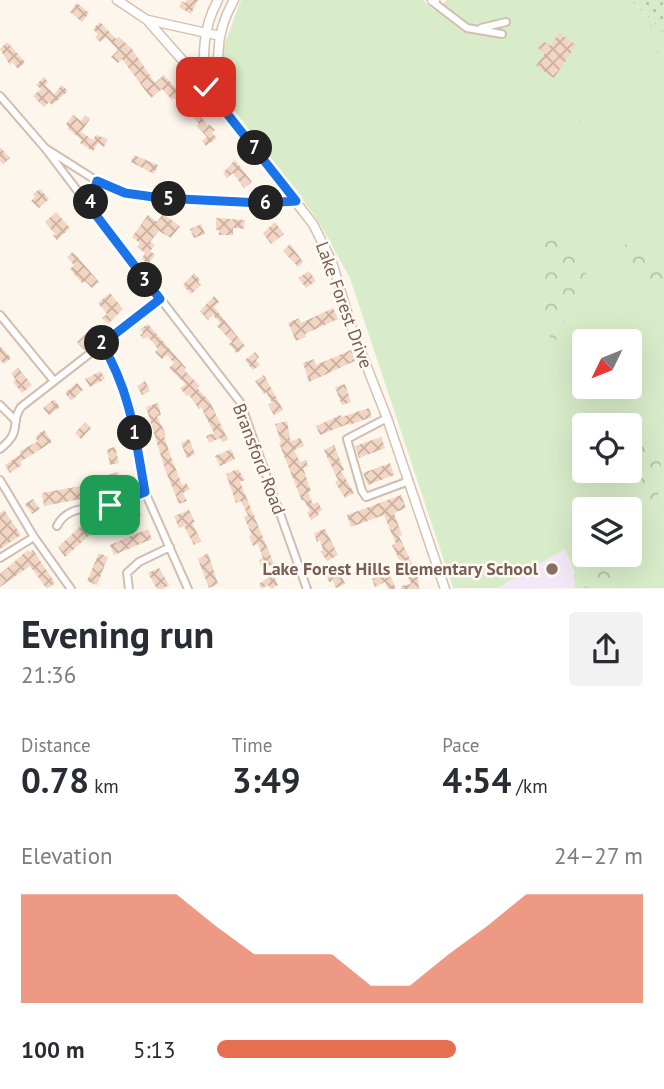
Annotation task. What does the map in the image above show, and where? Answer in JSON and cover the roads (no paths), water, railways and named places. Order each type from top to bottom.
[{"type":"street","name":"Lake Forest Drive","points":[[117,0],[147,20],[206,87],[313,224],[332,262],[352,329],[387,418],[445,589]]},
{"type":"street","points":[[206,87],[203,64],[205,34],[218,0]]},
{"type":"street","points":[[229,115],[219,82],[218,54],[224,17],[234,0]]},
{"type":"street","points":[[433,1],[459,24],[502,34]]},
{"type":"street","points":[[147,20],[220,36]]},
{"type":"street","points":[[472,29],[506,22]]},
{"type":"street","name":"Bransford Road","points":[[0,96],[45,148],[240,402],[307,589]]},
{"type":"street","points":[[45,148],[97,181],[125,193],[161,198],[263,203],[296,201]]},
{"type":"street","points":[[89,206],[97,181]]},
{"type":"street","points":[[0,449],[15,433],[17,413],[21,407],[160,299]]},
{"type":"street","points":[[0,316],[54,381]]},
{"type":"street","points":[[102,344],[114,364],[131,408],[145,492],[188,589]]},
{"type":"street","points":[[0,405],[16,421]]},
{"type":"street","points":[[387,418],[346,439],[362,491],[366,497],[409,481]]},
{"type":"street","points":[[0,480],[34,537],[71,589]]},
{"type":"street","points":[[57,526],[62,517],[72,511],[90,506],[110,505],[145,492]]},
{"type":"street","points":[[0,558],[34,537]]},
{"type":"street","points":[[129,589],[127,573],[133,566],[170,547]]},
{"type":"place","name":"Lake Forest Hills Elementary School","points":[[552,569]]}]
